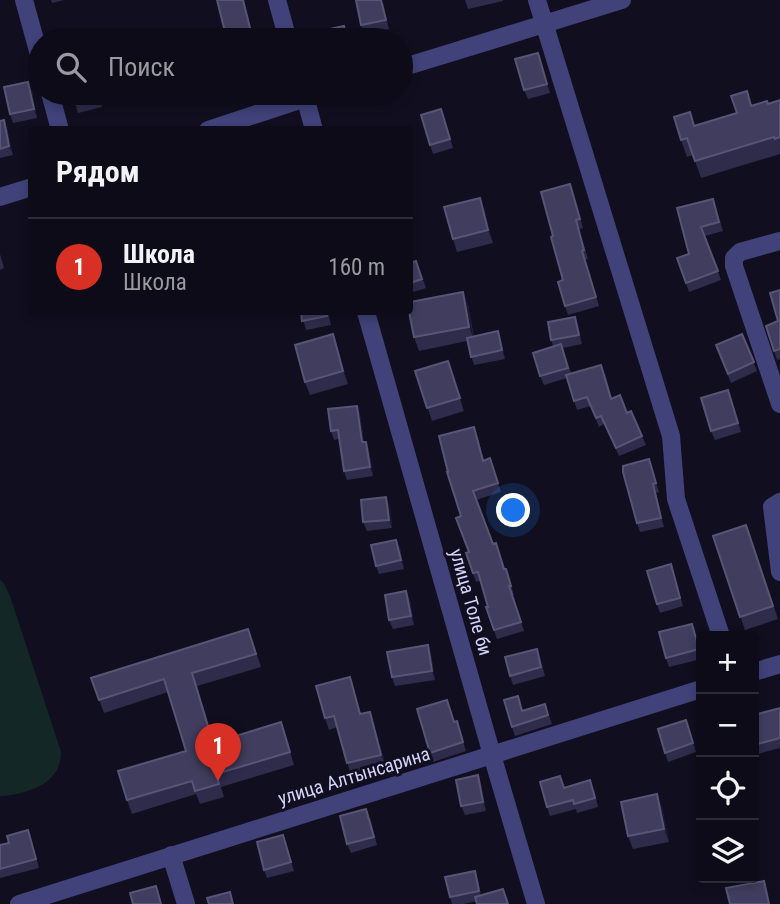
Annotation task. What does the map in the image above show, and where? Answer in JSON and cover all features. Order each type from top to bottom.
[{"type":"street","points":[[24,0],[32,28]]},
{"type":"street","points":[[277,0],[285,28]]},
{"type":"street","points":[[537,0],[671,436],[676,499],[719,631]]},
{"type":"street","points":[[413,64],[622,0]]},
{"type":"street","points":[[53,105],[59,126]]},
{"type":"street","points":[[219,126],[279,105]]},
{"type":"street","points":[[311,105],[314,126]]},
{"type":"street","points":[[0,197],[28,188]]},
{"type":"street","points":[[780,241],[740,252],[734,258],[734,266],[780,404]]},
{"type":"street","name":"улица Толе би","points":[[367,315],[536,904]]},
{"type":"street","points":[[780,502],[772,507],[780,572]]},
{"type":"street","points":[[759,671],[780,664]]},
{"type":"street","name":"улица Алтынсарина","points":[[19,904],[696,690]]},
{"type":"street","points":[[171,855],[186,904]]},
{"type":"green space","points":[[0,580],[10,596],[61,752],[56,771],[43,784],[25,792],[5,796],[0,796]]},
{"type":"building","points":[[217,0],[243,0],[250,28],[224,28]]},
{"type":"building","points":[[356,0],[381,0],[386,20],[361,25]]},
{"type":"building","points":[[538,53],[547,84],[524,90],[515,59]]},
{"type":"building","points":[[28,82],[28,105],[33,105],[34,109],[10,114],[4,87]]},
{"type":"building","points":[[747,91],[751,106],[780,100],[780,137],[695,161],[687,138],[681,140],[674,117],[690,112],[694,126],[737,113],[731,96]]},
{"type":"building","points":[[441,109],[450,139],[430,145],[421,115]]},
{"type":"building","points":[[4,120],[9,146],[0,149],[0,121]]},
{"type":"building","points":[[570,184],[580,219],[576,220],[584,250],[582,251],[596,297],[565,306],[558,282],[563,280],[541,192]]},
{"type":"building","points":[[480,198],[488,230],[453,239],[444,207]]},
{"type":"building","points":[[713,199],[719,222],[701,227],[718,271],[686,283],[677,258],[689,254],[677,208]]},
{"type":"building","points":[[416,261],[422,279],[413,282],[413,262]]},
{"type":"building","points":[[780,290],[780,349],[774,351],[766,326],[778,321],[770,293]]},
{"type":"building","points":[[463,292],[469,327],[414,337],[410,315],[413,315],[413,301]]},
{"type":"building","points":[[301,315],[327,316],[302,321]]},
{"type":"building","points":[[575,317],[579,335],[551,340],[548,322]]},
{"type":"building","points":[[498,331],[502,350],[471,357],[467,338]]},
{"type":"building","points":[[333,334],[343,371],[305,382],[295,345]]},
{"type":"building","points":[[742,334],[754,362],[728,374],[716,345]]},
{"type":"building","points":[[561,344],[568,368],[540,376],[533,353]]},
{"type":"building","points":[[448,361],[460,398],[427,408],[415,371]]},
{"type":"building","points":[[601,365],[611,399],[620,395],[627,413],[631,411],[642,436],[616,448],[601,416],[596,418],[587,397],[574,401],[566,375]]},
{"type":"building","points":[[728,390],[738,423],[711,431],[701,398]]},
{"type":"building","points":[[357,406],[362,442],[366,442],[370,467],[344,471],[338,430],[331,431],[328,409]]},
{"type":"building","points":[[474,427],[483,461],[490,458],[498,483],[473,491],[493,544],[496,543],[506,569],[521,622],[494,630],[478,572],[473,573],[466,553],[469,552],[456,518],[461,516],[439,436]]},
{"type":"building","points":[[649,459],[661,518],[637,523],[623,466]]},
{"type":"building","points":[[386,497],[389,520],[363,522],[361,500]]},
{"type":"building","points":[[746,525],[773,606],[740,617],[713,536]]},
{"type":"building","points":[[396,540],[401,560],[376,566],[371,545]]},
{"type":"building","points":[[671,564],[680,598],[657,604],[647,571]]},
{"type":"building","points":[[406,591],[411,616],[389,620],[385,595]]},
{"type":"building","points":[[692,624],[696,650],[666,658],[659,632]]},
{"type":"building","points":[[248,629],[256,654],[192,673],[213,743],[281,722],[290,752],[216,774],[219,784],[195,791],[192,781],[127,800],[118,771],[186,751],[164,679],[99,700],[91,678]]},
{"type":"building","points":[[428,645],[432,671],[392,677],[387,652]]},
{"type":"building","points":[[537,649],[541,667],[510,676],[505,657]]},
{"type":"building","points":[[350,677],[360,714],[370,712],[381,755],[347,763],[334,716],[325,718],[316,686]]},
{"type":"building","points":[[518,696],[522,711],[545,704],[548,715],[512,727],[504,700]]},
{"type":"building","points":[[447,700],[463,742],[430,753],[417,709]]},
{"type":"building","points":[[780,708],[780,738],[759,744],[759,714]]},
{"type":"building","points":[[686,720],[693,743],[665,753],[658,729]]},
{"type":"building","points":[[478,775],[483,802],[461,806],[456,780]]},
{"type":"building","points":[[560,776],[564,788],[590,780],[595,798],[547,807],[540,782]]},
{"type":"building","points":[[657,794],[664,829],[628,836],[621,802]]},
{"type":"building","points":[[366,809],[374,837],[347,844],[340,816]]},
{"type":"building","points":[[28,830],[36,859],[0,869],[0,845],[9,843],[7,836]]},
{"type":"building","points":[[283,835],[291,862],[264,870],[257,842]]},
{"type":"building","points":[[475,871],[479,891],[450,897],[445,877]]},
{"type":"building","points":[[764,881],[769,904],[730,904],[726,888]]},
{"type":"building","points":[[156,886],[161,904],[133,904],[130,893]]},
{"type":"building","points":[[503,889],[508,904],[477,904],[475,897]]},
{"type":"building","points":[[230,892],[233,904],[209,904],[207,898]]},
{"type":"place","name":"Школа","points":[[218,781]]}]
